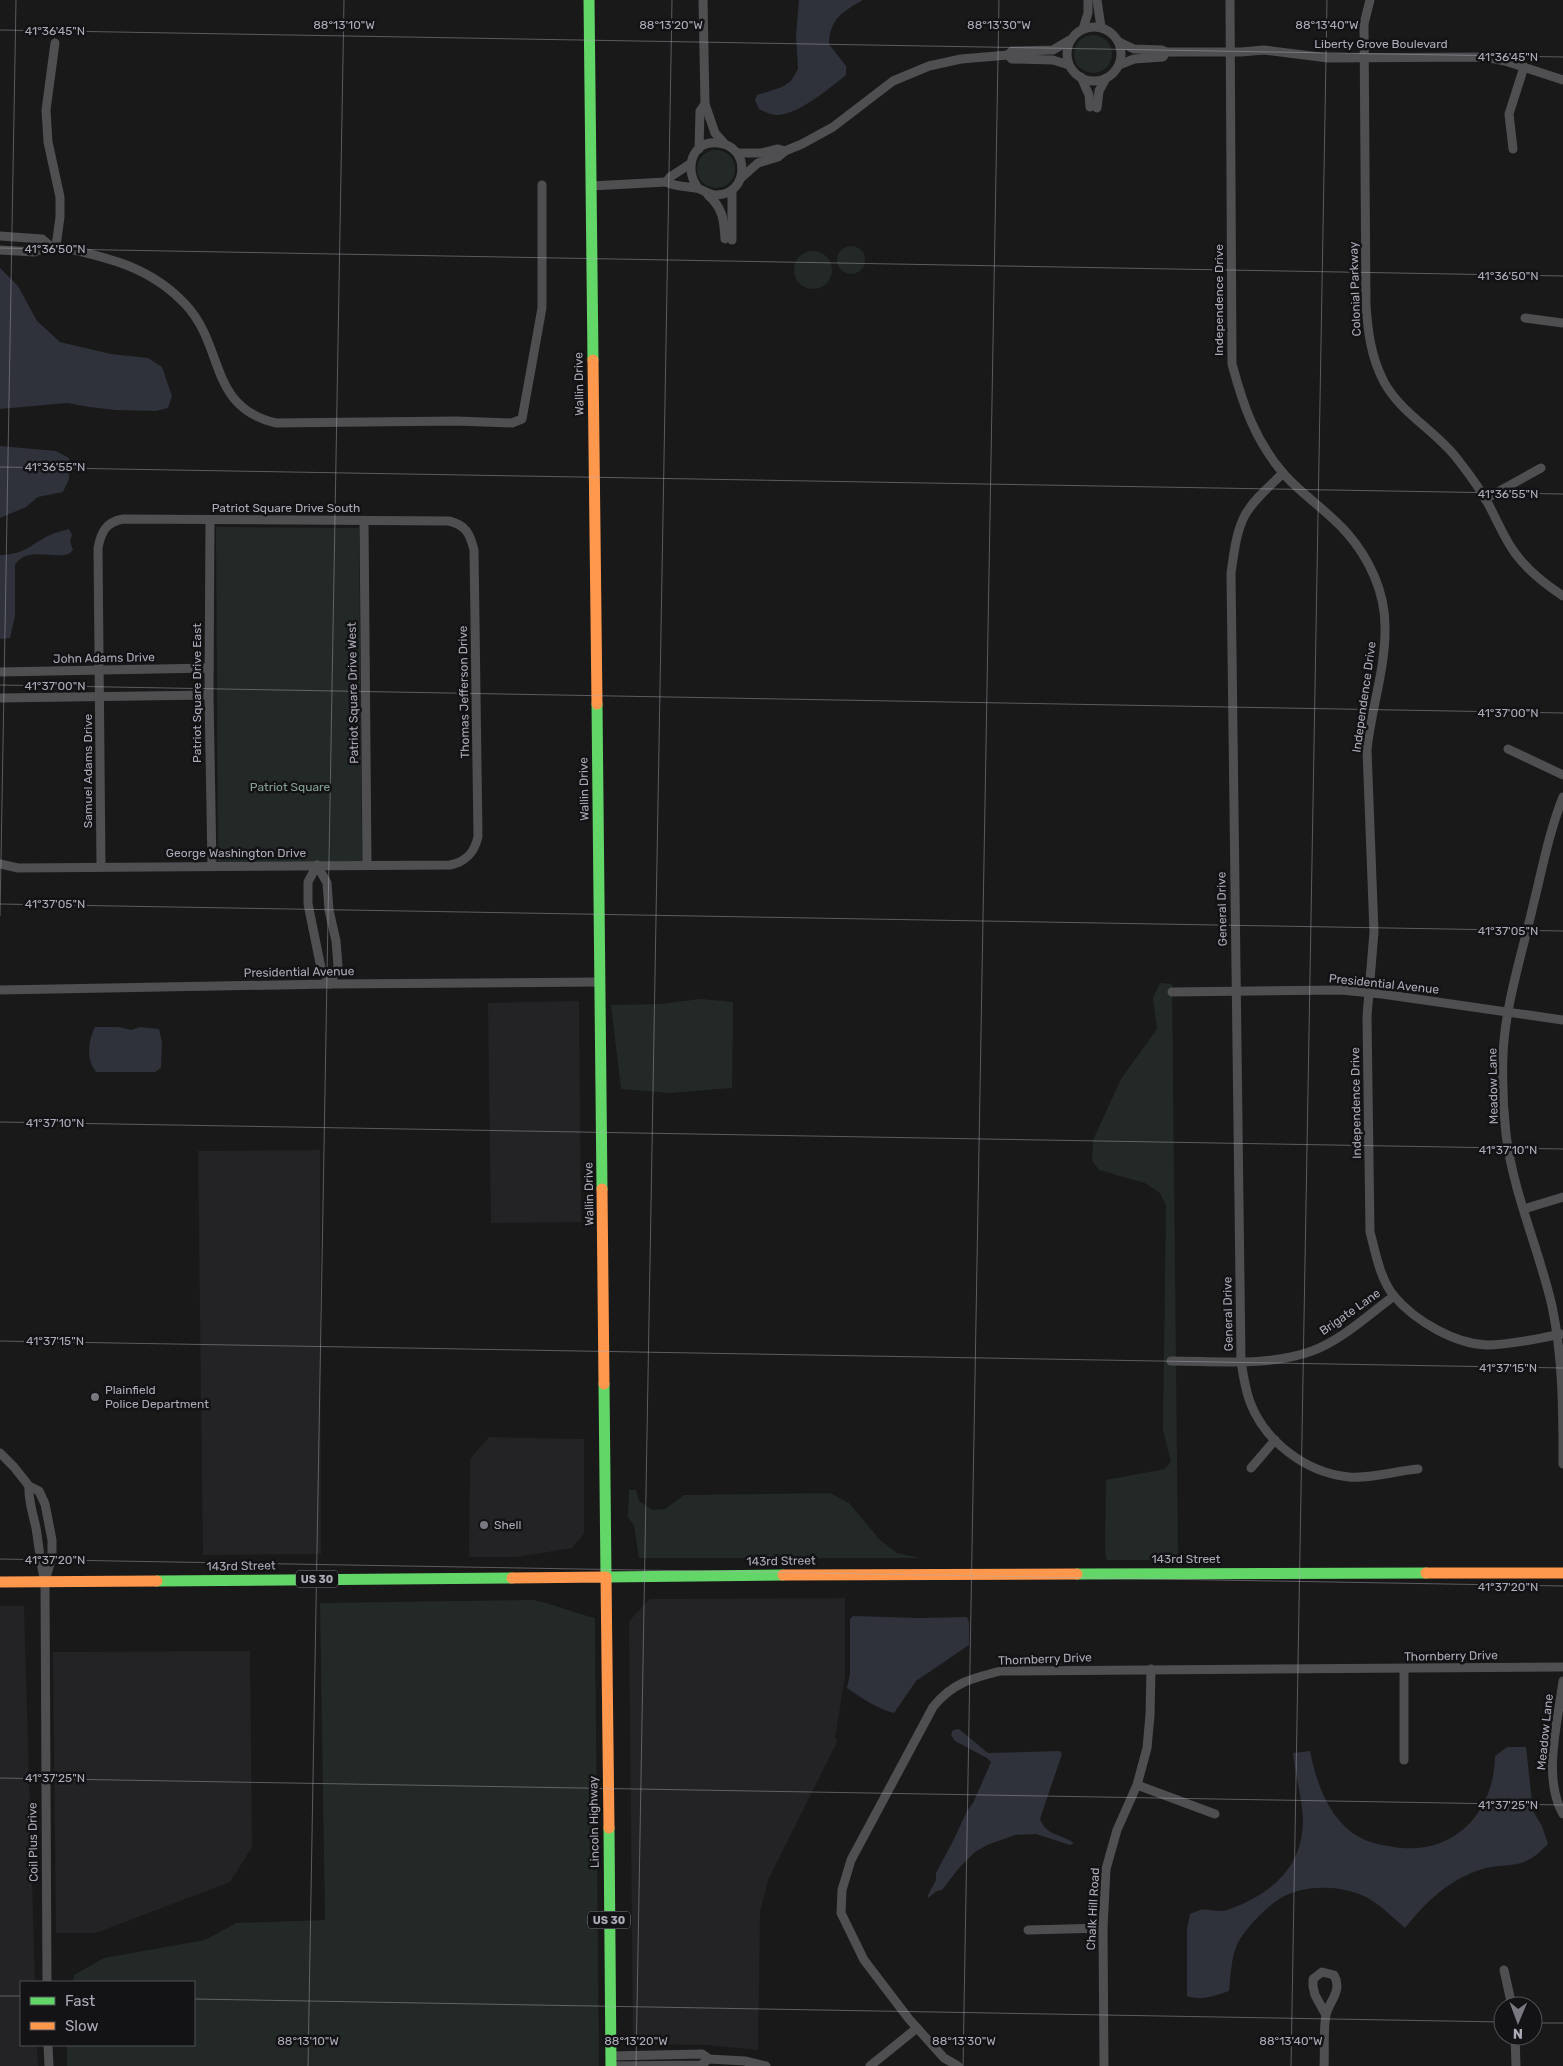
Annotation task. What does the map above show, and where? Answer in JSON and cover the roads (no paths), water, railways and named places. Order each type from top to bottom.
[{"type":"main road","name":"Wallin Drive","points":[[589,0],[606,1577]]},
{"type":"main road","name":"143rd Street","points":[[0,1582],[814,1575],[1563,1572]]},
{"type":"main road","name":"Lincoln Highway","points":[[606,1577],[611,2062]]},
{"type":"street","points":[[704,0],[704,104],[715,133],[724,144]]},
{"type":"street","points":[[1083,29],[1088,13],[1088,0]]},
{"type":"street","points":[[1097,0],[1101,27]]},
{"type":"street","name":"Independence Drive","points":[[1230,0],[1232,364],[1242,401],[1257,436],[1283,473],[1347,532],[1366,559],[1380,592],[1386,625],[1383,660],[1369,728],[1367,750],[1374,932],[1367,1016],[1370,1232],[1379,1266],[1394,1296],[1422,1321],[1452,1337],[1486,1345],[1513,1343],[1560,1335]]},
{"type":"street","name":"Colonial Parkway","points":[[1370,0],[1364,24],[1366,305],[1368,334],[1374,363],[1385,384],[1400,405],[1454,454],[1485,499],[1514,552],[1531,572],[1563,596]]},
{"type":"street","points":[[591,186],[666,182],[674,186],[723,195],[732,190],[758,163],[778,157],[785,151],[834,128],[893,81],[929,66],[961,59],[1008,55],[1012,51],[1053,50],[1070,40],[1083,29],[1092,26],[1101,27],[1114,36],[1119,42],[1121,54],[1119,65],[1106,78],[1094,107],[1081,77],[1069,65],[1053,60],[1012,59],[1008,55]]},
{"type":"street","points":[[1069,65],[1067,48],[1070,40]]},
{"type":"street","name":"Liberty Grove Boulevard","points":[[1119,42],[1134,49],[1162,50],[1166,52],[1264,50],[1328,58],[1485,57],[1563,80]]},
{"type":"street","points":[[53,246],[60,223],[60,197],[48,142],[46,110],[55,43]]},
{"type":"street","name":"Liberty Grove Boulevard","points":[[1119,65],[1134,59],[1163,57],[1166,52]]},
{"type":"street","points":[[1513,149],[1509,114],[1524,67]]},
{"type":"street","points":[[1081,77],[1089,80],[1106,78]]},
{"type":"street","points":[[699,149],[700,111],[704,104]]},
{"type":"street","points":[[666,182],[670,177],[690,164],[699,149],[715,142],[732,147],[738,153],[742,161],[742,178]]},
{"type":"street","points":[[738,153],[761,153],[778,149],[785,151]]},
{"type":"street","points":[[690,164],[690,173],[693,181],[716,202],[721,211],[729,240],[732,190]]},
{"type":"street","points":[[0,236],[42,239],[53,246],[103,256],[134,267],[168,288],[186,305],[207,338],[229,394],[250,414],[261,420],[276,423],[457,421],[512,423],[522,419],[542,308],[542,185]]},
{"type":"street","points":[[0,250],[34,252],[53,246]]},
{"type":"street","points":[[1525,318],[1563,323]]},
{"type":"street","points":[[1485,499],[1541,468]]},
{"type":"street","name":"General Drive","points":[[1283,473],[1260,495],[1246,514],[1236,539],[1231,573],[1241,1361],[1244,1383],[1251,1404],[1261,1423],[1275,1440],[1296,1458],[1321,1470],[1348,1477],[1376,1477],[1418,1469]]},
{"type":"street","name":"Patriot Square Drive South","points":[[106,527],[113,521],[122,519],[449,521],[458,523],[466,528]]},
{"type":"street","name":"Patriot Square Drive East","points":[[210,520],[209,696],[212,866]]},
{"type":"street","name":"Patriot Square Drive West","points":[[364,521],[367,865]]},
{"type":"street","name":"Samuel Adams Drive","points":[[101,867],[101,696],[98,548],[100,536],[106,527]]},
{"type":"street","name":"Thomas Jefferson Drive","points":[[466,528],[474,550],[475,570],[478,837],[476,847],[470,856]]},
{"type":"street","name":"John Adams Drive","points":[[0,672],[209,668]]},
{"type":"street","points":[[0,698],[209,696]]},
{"type":"street","points":[[1508,749],[1563,775]]},
{"type":"street","name":"Meadow Lane","points":[[1563,797],[1551,833],[1509,1012],[1503,1053],[1506,1136],[1560,1335],[1563,1464]]},
{"type":"street","name":"George Washington Drive","points":[[0,864],[18,868],[450,865],[460,863],[470,856]]},
{"type":"street","points":[[317,866],[327,883],[329,910],[336,941],[338,966],[330,984]]},
{"type":"street","points":[[317,866],[308,882],[308,904],[320,968],[330,984]]},
{"type":"street","name":"Presidential Avenue","points":[[0,990],[330,984],[599,982]]},
{"type":"street","name":"Presidential Avenue","points":[[1172,992],[1341,990],[1563,1020]]},
{"type":"street","points":[[1524,1208],[1563,1197]]},
{"type":"street","name":"Brigate Lane","points":[[1171,1361],[1241,1361],[1286,1358],[1312,1351],[1334,1341],[1394,1296]]},
{"type":"street","points":[[1250,1468],[1275,1440]]},
{"type":"street","name":"Coil Plus Drive","points":[[0,1453],[29,1486],[39,1492],[49,1518],[52,1557],[45,1582]]},
{"type":"street","name":"Coil Plus Drive","points":[[29,1486],[28,1498],[36,1526],[39,1557],[45,1582],[47,1981]]},
{"type":"street","name":"Thornberry Drive","points":[[958,2066],[944,2058],[917,2028],[864,1960],[841,1913],[842,1890],[851,1860],[933,1707],[944,1693],[978,1676],[1001,1671],[1563,1667]]},
{"type":"street","name":"Chalk Hill Road","points":[[1104,2066],[1103,1928],[1106,1868],[1117,1830],[1137,1785],[1147,1748],[1151,1669]]},
{"type":"street","points":[[1404,1669],[1404,1760]]},
{"type":"street","name":"Meadow Lane","points":[[1563,1681],[1552,1771],[1556,1802],[1563,1814]]},
{"type":"street","points":[[1137,1785],[1216,1814]]},
{"type":"street","points":[[1028,1930],[1103,1928]]},
{"type":"street","points":[[1504,1970],[1510,1996]]},
{"type":"street","points":[[1324,2066],[1326,2015]]},
{"type":"street","points":[[870,2066],[917,2028]]},
{"type":"street","points":[[48,2046],[50,2066]]},
{"type":"street","points":[[1515,2046],[1516,2066]]},
{"type":"street","points":[[611,2062],[702,2054],[709,2059],[745,2061],[766,2066]]},
{"type":"place","name":"Plainfield Police Department","points":[[95,1397]]},
{"type":"place","name":"Shell","points":[[484,1525]]},
{"type":"park label","name":"Patriot Square","points":[[290,787]]}]
